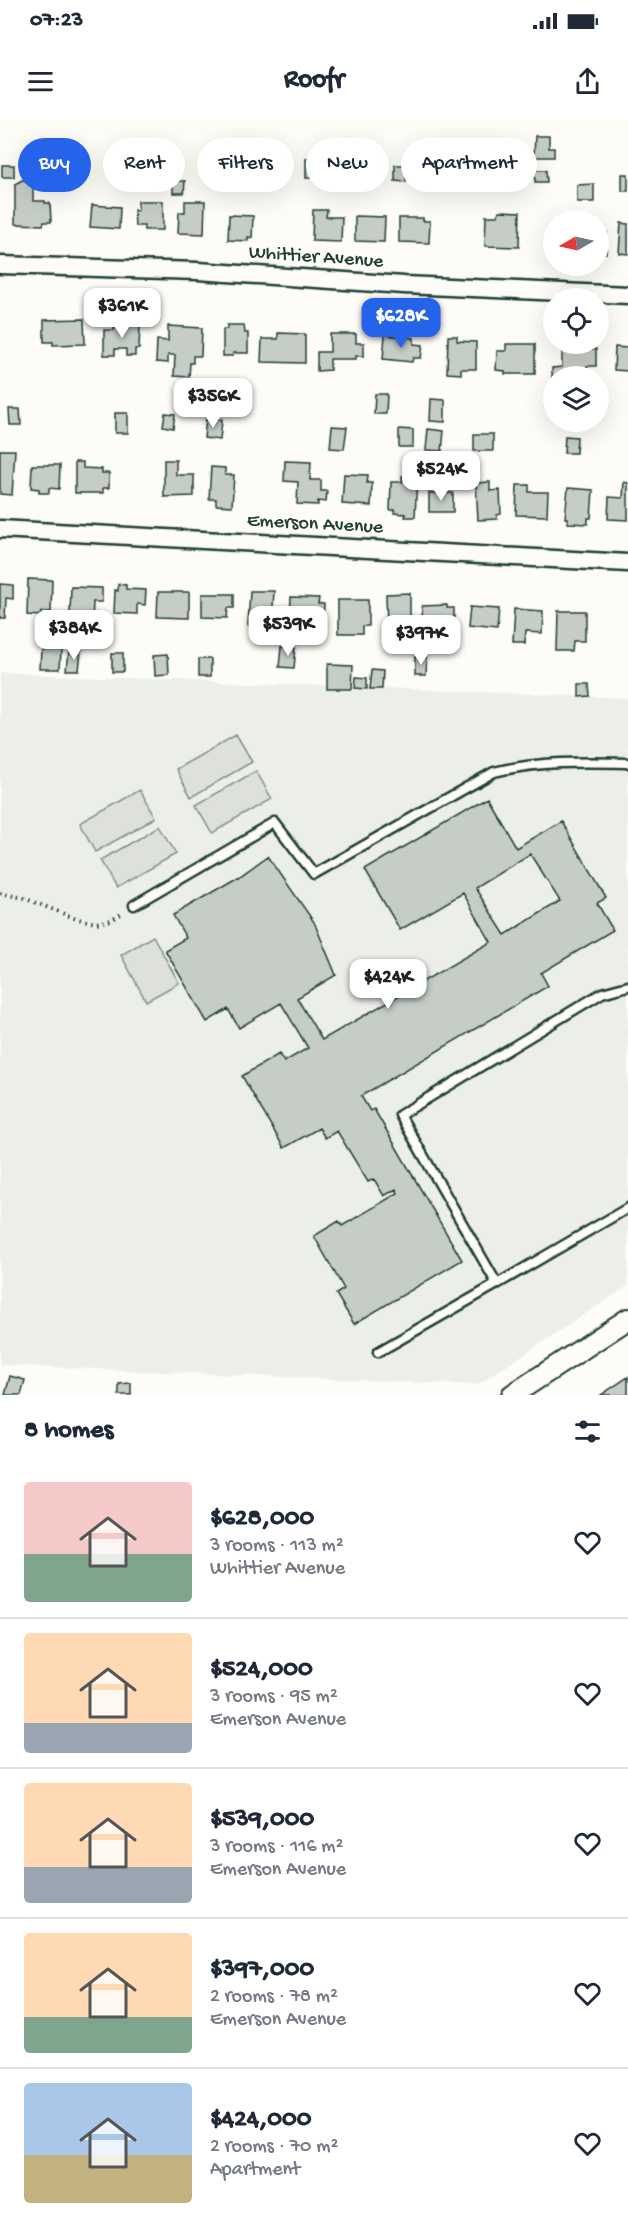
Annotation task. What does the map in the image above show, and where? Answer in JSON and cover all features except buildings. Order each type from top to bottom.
[{"type":"street","name":"Whittier Avenue","points":[[0,265],[198,270],[404,285],[628,295]]},
{"type":"street","name":"Emerson Avenue","points":[[0,528],[628,563]]},
{"type":"street","points":[[512,1395],[628,1319]]},
{"type":"lane","points":[[134,905],[274,823],[314,874],[494,772],[524,765],[566,761],[628,764]]},
{"type":"lane","points":[[497,1284],[400,1114],[602,993],[628,986]]},
{"type":"lane","points":[[378,1352],[628,1208]]},
{"type":"path","points":[[0,892],[24,898],[74,918],[96,923],[112,920],[134,905]]},
{"type":"shaded area","points":[[0,673],[628,698],[628,1286],[477,1385],[0,1365]]},
{"type":"shaded area","points":[[236,735],[252,762],[191,797],[176,769]]},
{"type":"shaded area","points":[[256,771],[272,799],[212,833],[196,805]]},
{"type":"shaded area","points":[[140,790],[156,818],[95,852],[80,824]]},
{"type":"shaded area","points":[[160,826],[176,854],[116,888],[100,860]]},
{"type":"shaded area","points":[[153,936],[179,983],[146,1001],[121,955]]}]
